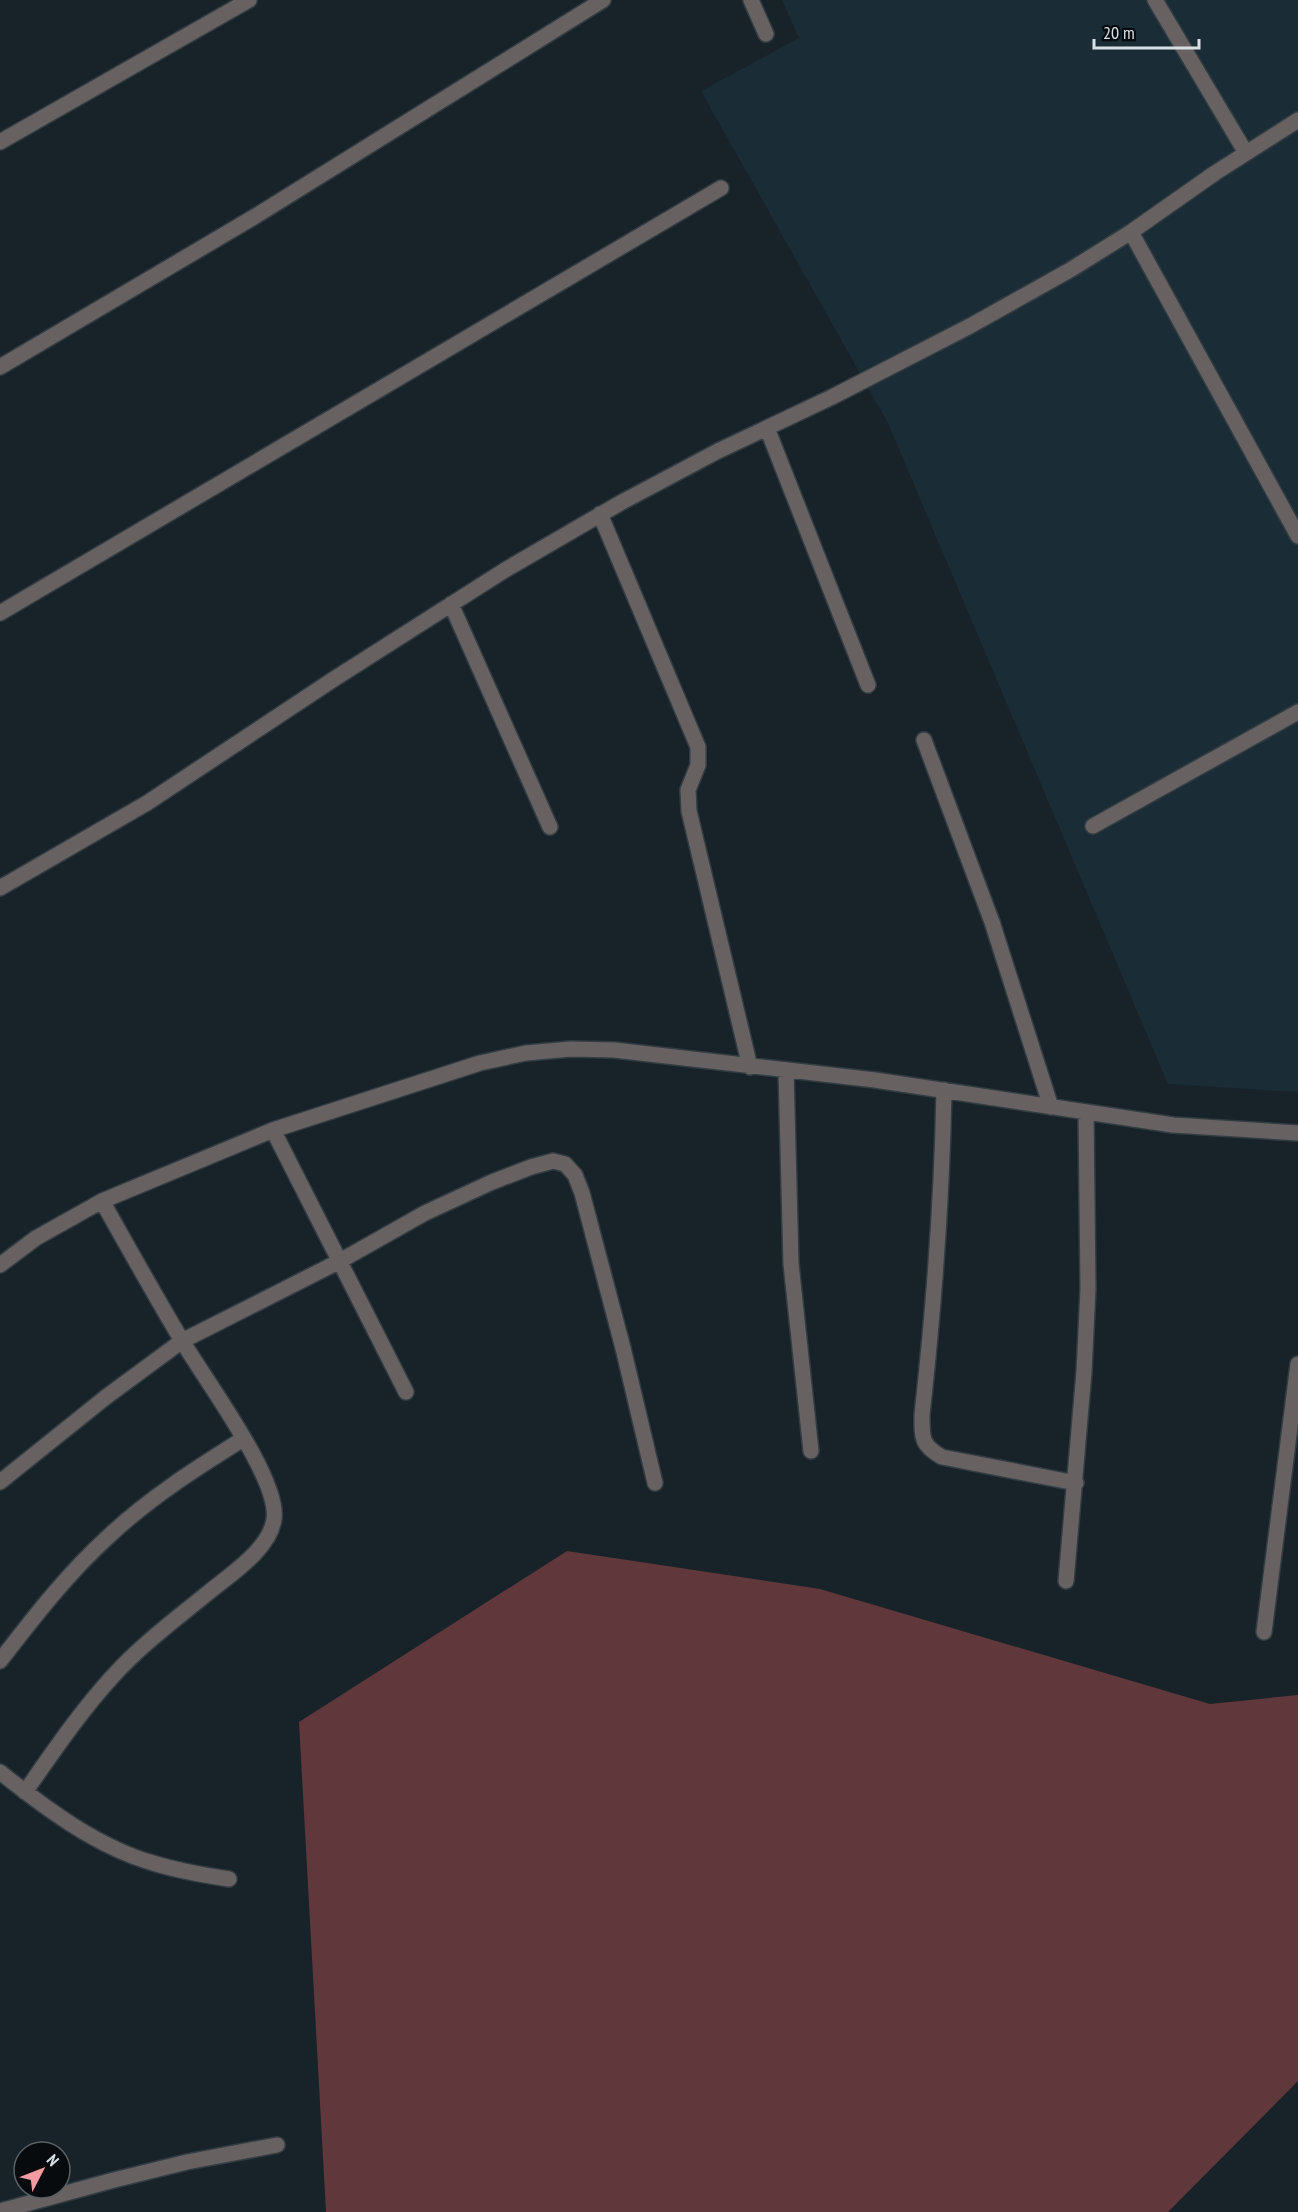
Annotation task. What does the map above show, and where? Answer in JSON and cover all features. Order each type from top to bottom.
[{"type":"street","points":[[0,142],[249,0]]},
{"type":"street","points":[[0,367],[254,217],[603,0]]},
{"type":"street","points":[[751,0],[766,34]]},
{"type":"street","points":[[1155,0],[1246,153]]},
{"type":"street","points":[[0,888],[147,803],[324,685],[451,604],[600,514],[718,451],[970,326],[1070,270],[1298,120]]},
{"type":"street","points":[[0,613],[721,188]]},
{"type":"street","points":[[1131,232],[1298,536]]},
{"type":"street","points":[[767,428],[868,685]]},
{"type":"street","points":[[600,514],[698,747],[698,765],[688,790],[688,811],[750,1067]]},
{"type":"street","points":[[451,604],[550,826]]},
{"type":"street","points":[[1093,826],[1298,712]]},
{"type":"street","points":[[924,740],[992,922],[1051,1107]]},
{"type":"street","points":[[0,1265],[36,1238],[102,1201],[273,1130],[459,1070],[526,1053],[570,1049],[614,1050],[875,1080],[1173,1125],[1298,1133]]},
{"type":"street","points":[[786,1071],[791,1264],[811,1452]]},
{"type":"street","points":[[945,1090],[938,1266],[922,1415],[922,1437],[928,1449],[942,1457],[1076,1483]]},
{"type":"street","points":[[1066,1581],[1076,1483],[1088,1289],[1086,1112]]},
{"type":"street","points":[[273,1130],[406,1392]]},
{"type":"street","points":[[0,1482],[106,1397],[182,1341],[340,1261],[425,1213],[492,1182],[553,1161],[565,1164],[575,1175],[582,1193],[623,1348],[655,1483]]},
{"type":"street","points":[[25,1792],[74,1722],[114,1674],[151,1640],[252,1557],[269,1535],[274,1519],[273,1502],[259,1467],[182,1341],[102,1201]]},
{"type":"street","points":[[1264,1632],[1298,1364]]},
{"type":"street","points":[[0,1661],[45,1604],[110,1534],[201,1465],[243,1439]]},
{"type":"street","points":[[0,1772],[25,1792],[82,1830],[114,1848],[150,1863],[184,1872],[229,1879]]},
{"type":"street","points":[[0,2211],[188,2162],[277,2145]]},
{"type":"shaded area","points":[[782,0],[1298,0],[1298,1092],[1168,1084],[888,423],[701,91],[799,38]]},
{"type":"shaded area","points":[[567,1551],[820,1589],[1210,1704],[1298,1695],[1298,2081],[1168,2212],[326,2212],[299,1722]]}]
